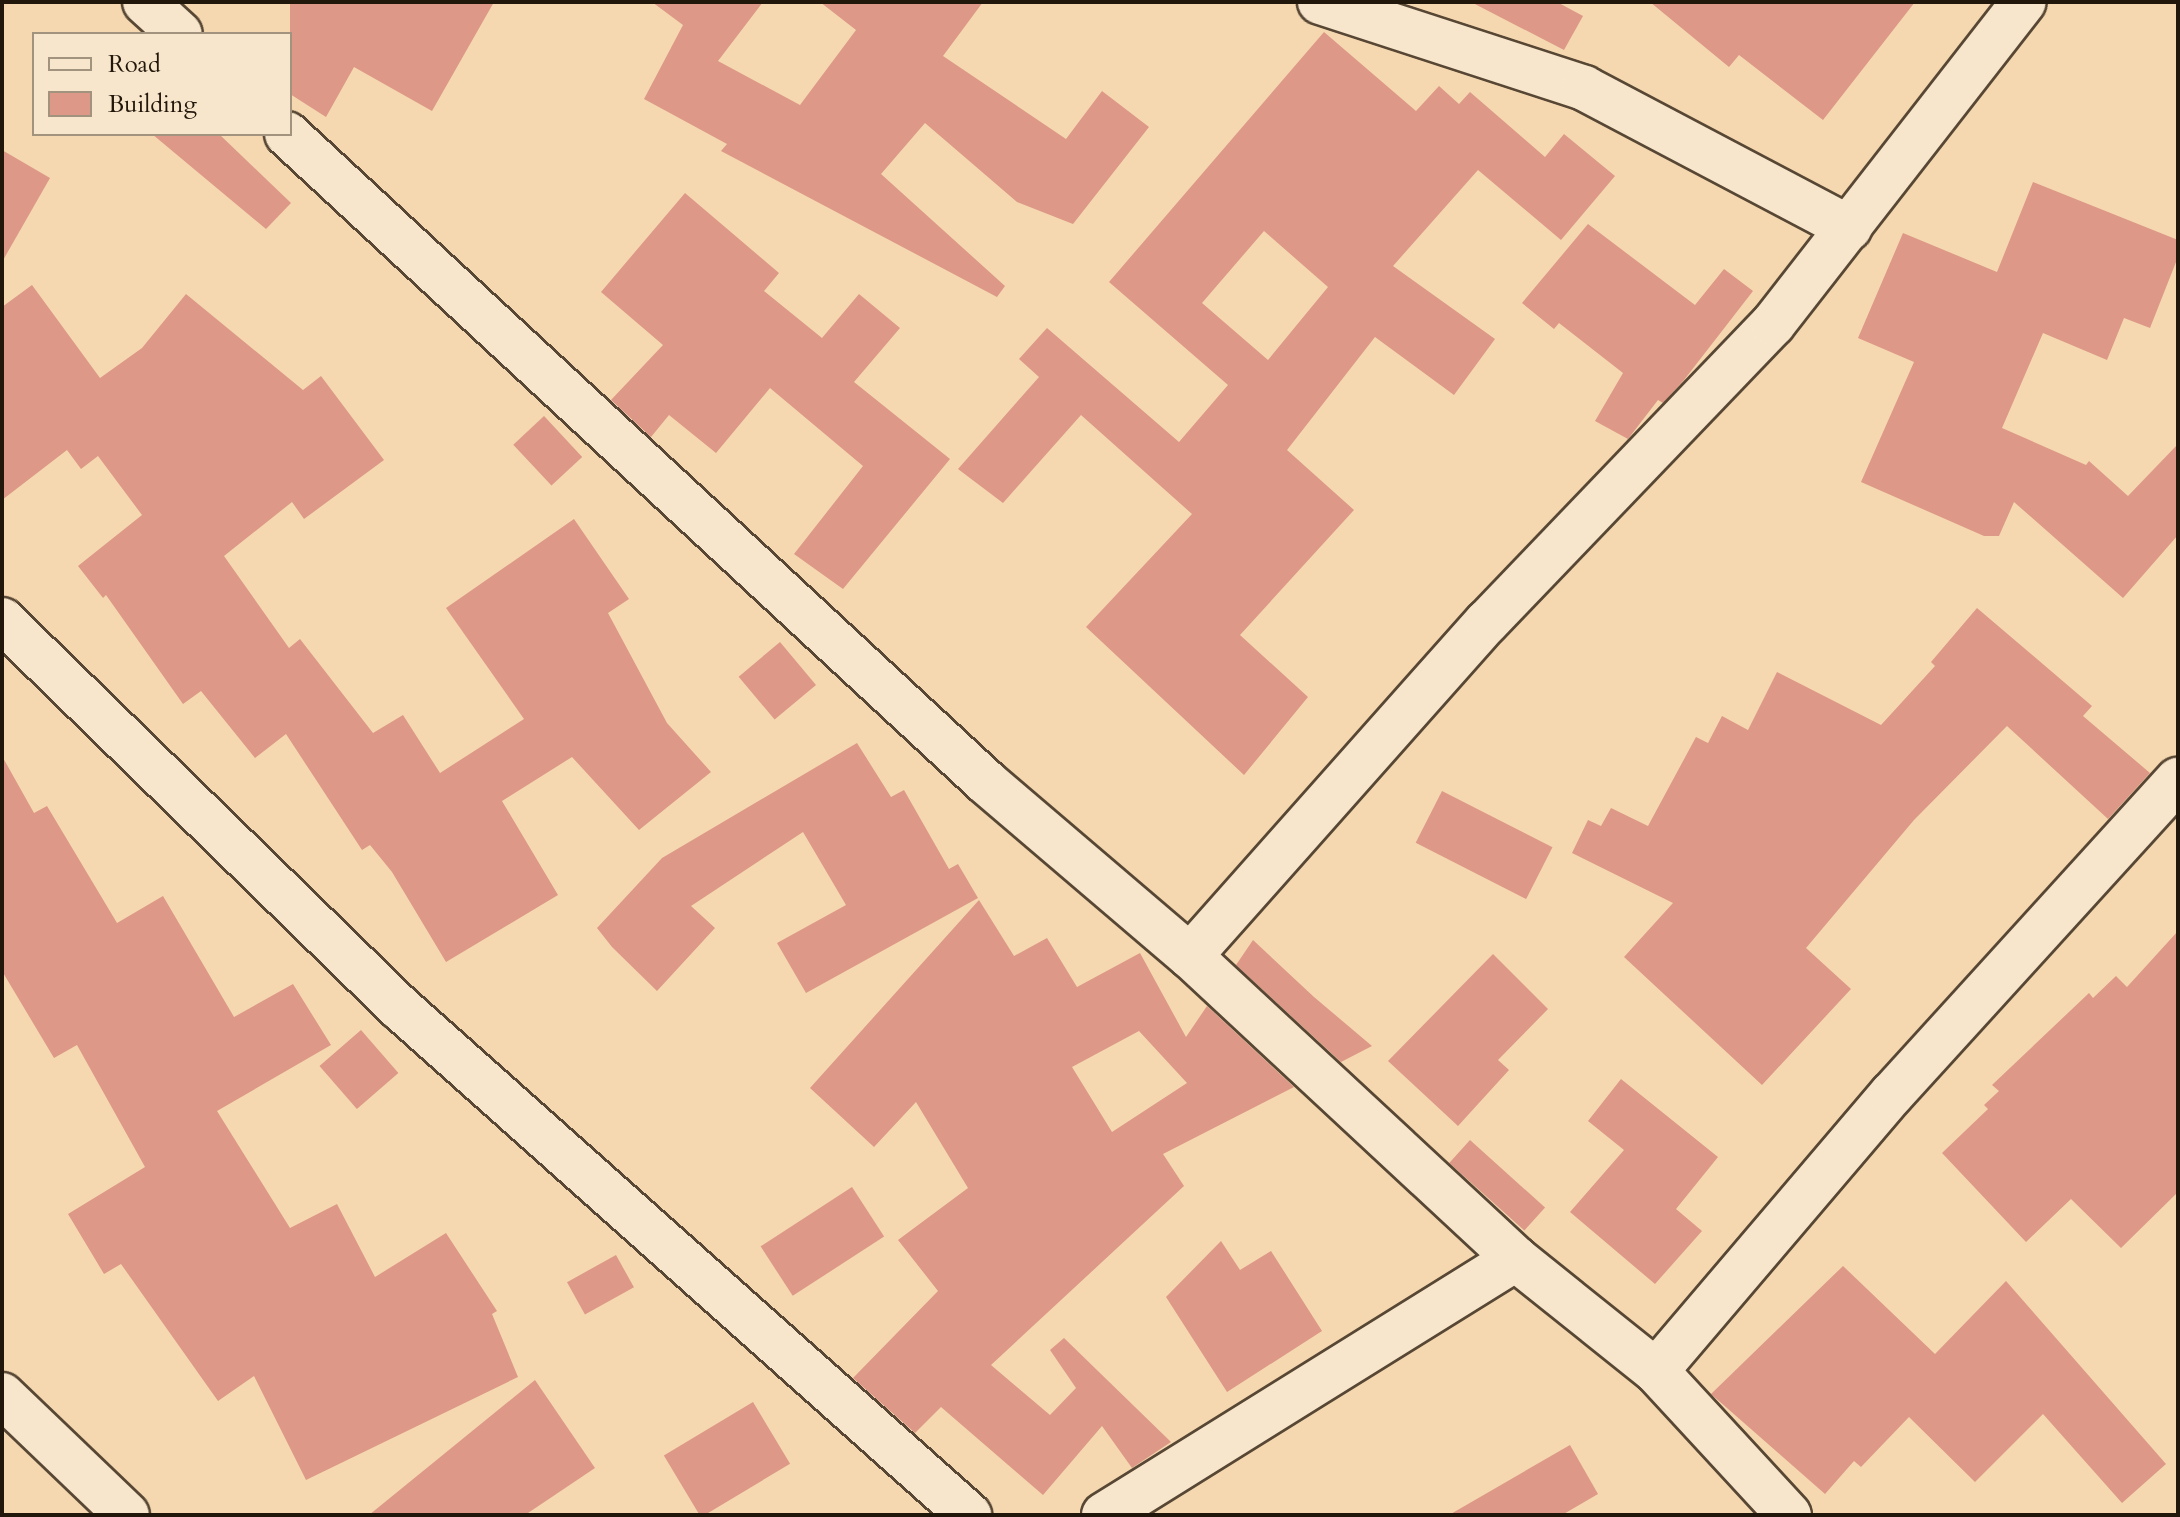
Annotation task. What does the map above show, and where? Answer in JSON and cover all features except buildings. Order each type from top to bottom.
[{"type":"street","points":[[145,2],[178,32]]},
{"type":"street","points":[[1320,2],[1584,88],[1849,228]]},
{"type":"street","points":[[1190,956],[1487,622],[1773,324],[2024,2]]},
{"type":"street","points":[[289,136],[986,782],[1190,956],[1516,1259],[1656,1371],[1789,1515]]},
{"type":"street","points":[[2,620],[399,1007],[969,1515]]},
{"type":"street","points":[[1656,1371],[1892,1094],[2178,780]]},
{"type":"street","points":[[1104,1515],[1516,1259]]},
{"type":"street","points":[[2,1395],[127,1515]]}]
